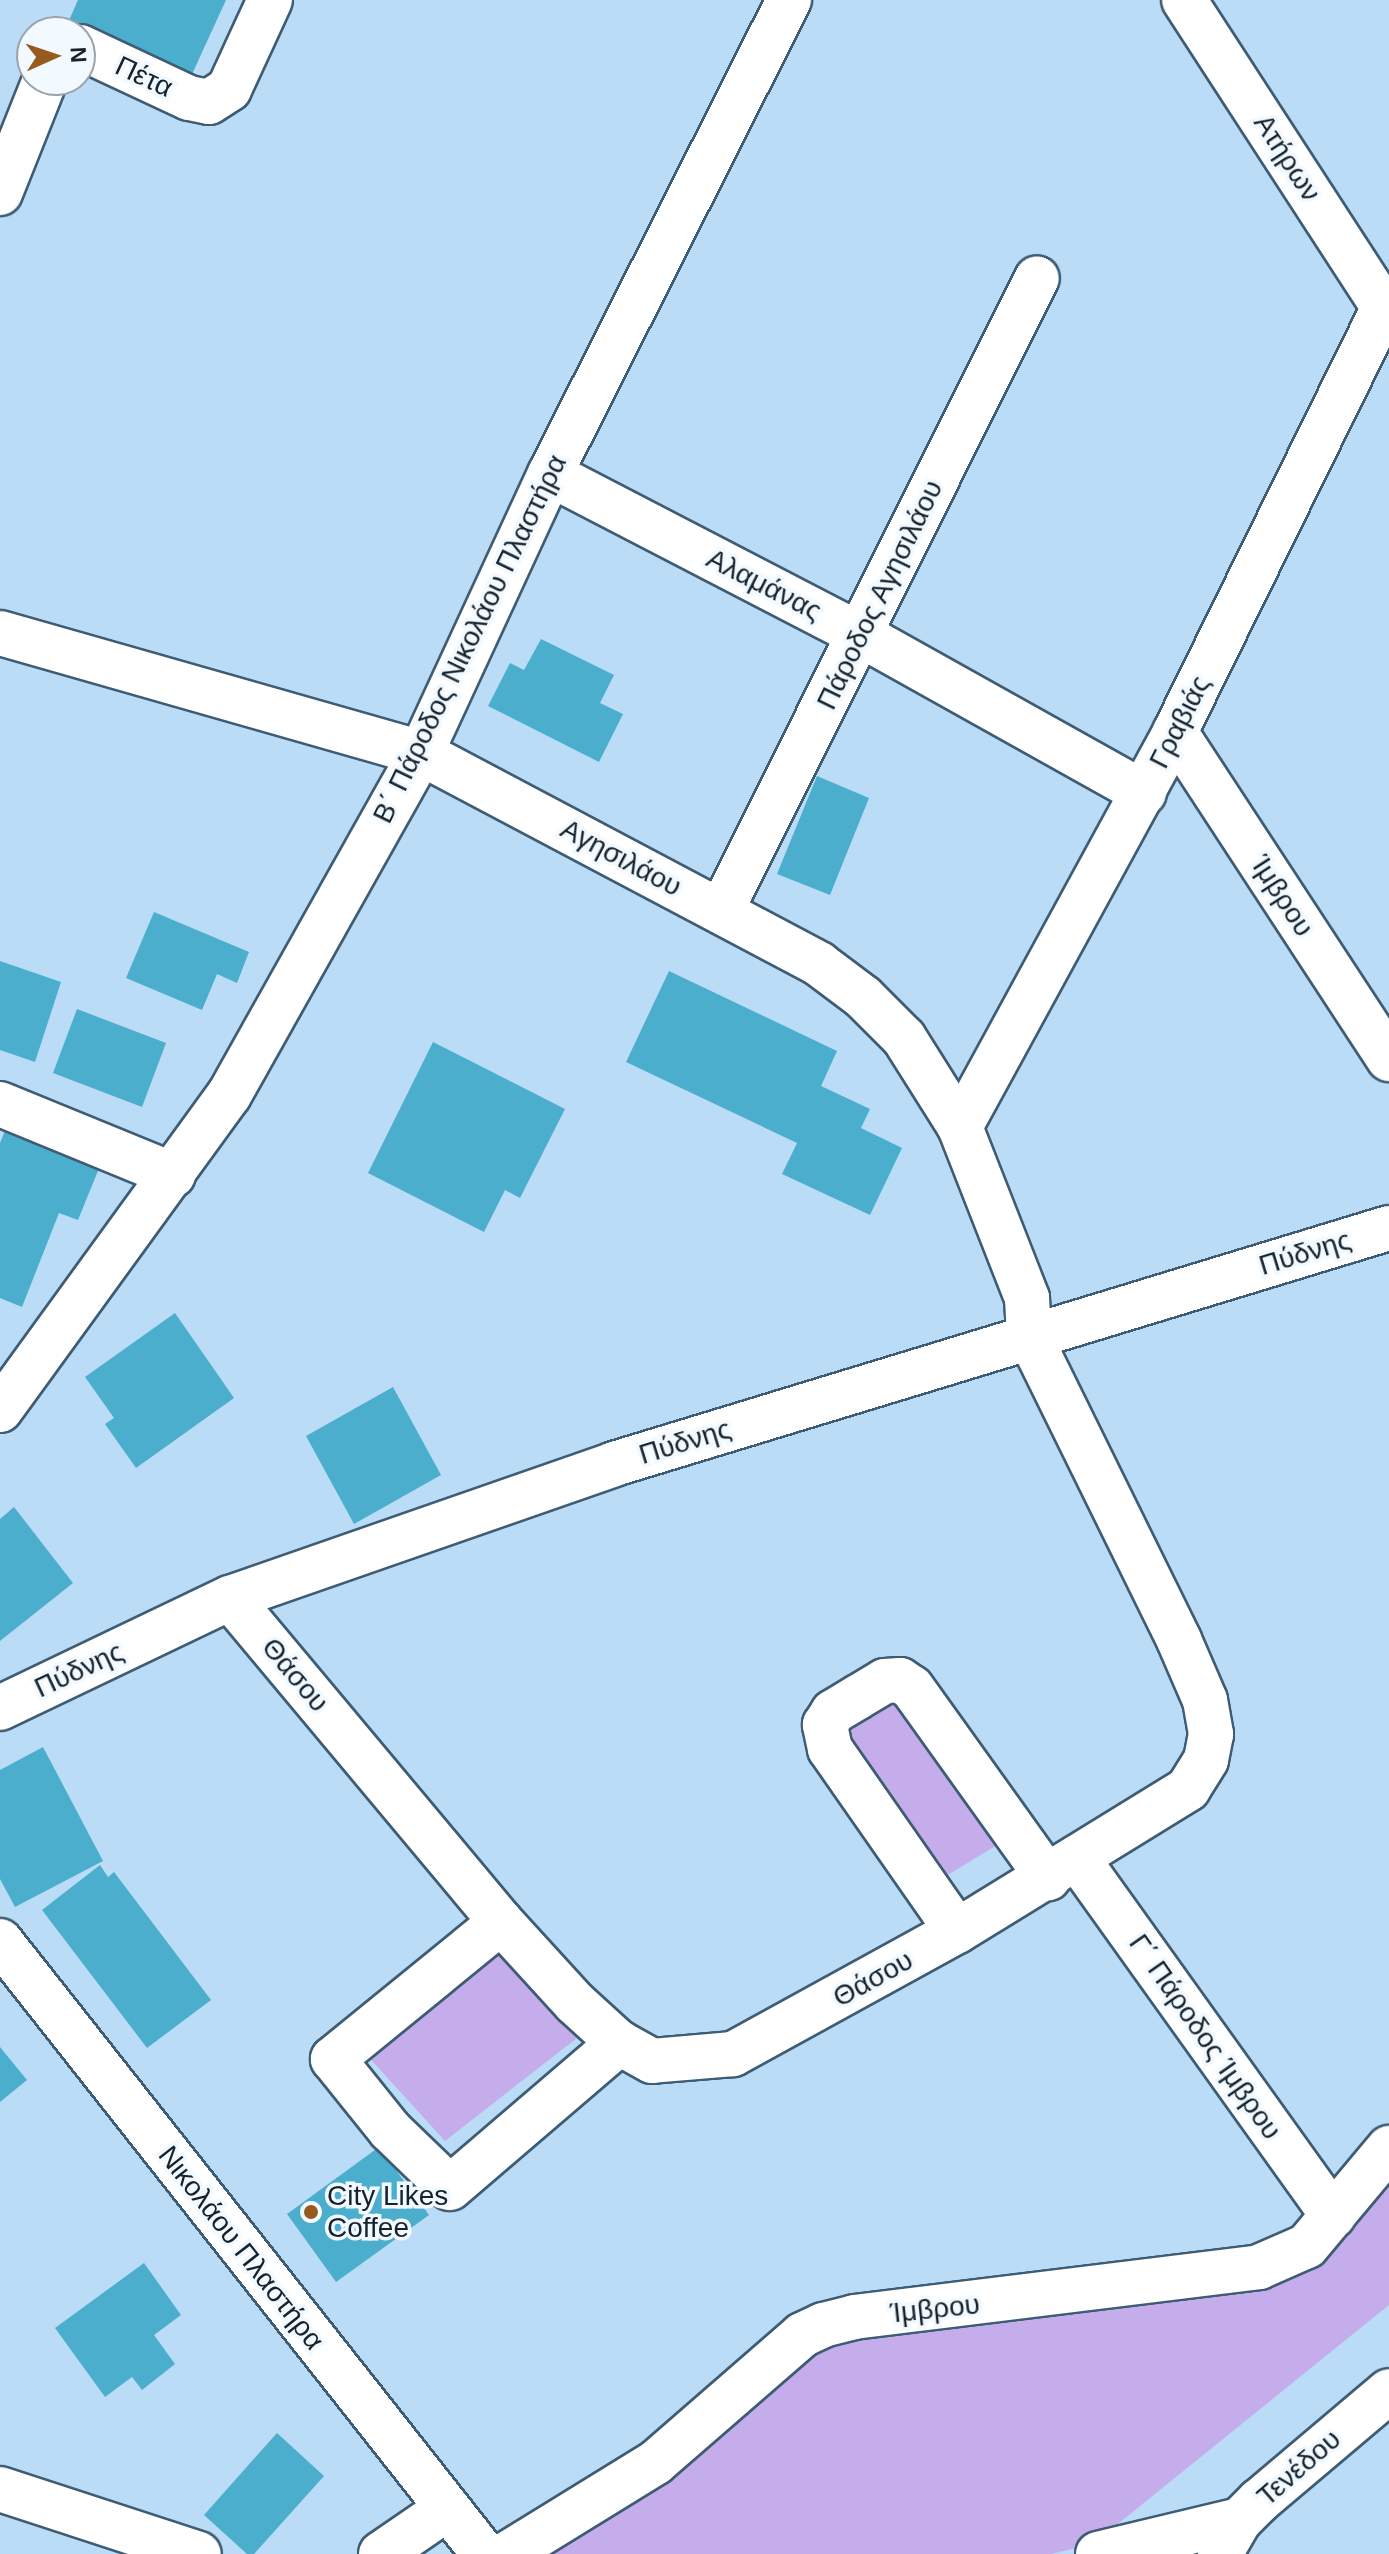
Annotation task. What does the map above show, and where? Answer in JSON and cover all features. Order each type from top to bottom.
[{"type":"street","name":"Πέτα","points":[[96,54],[189,98],[209,102],[229,89],[270,0]]},
{"type":"street","name":"Β΄ Πάροδος Νικολάου Πλαστήρα","points":[[0,1410],[229,1095],[421,753],[550,474],[789,0]]},
{"type":"street","name":"Ατήρων","points":[[1184,0],[1387,312]]},
{"type":"street","points":[[4,167],[37,96]]},
{"type":"street","name":"Πάροδος Αγησιλάου","points":[[721,911],[1037,278]]},
{"type":"street","name":"Γραβιάς","points":[[960,1127],[1144,793],[1387,312]]},
{"type":"street","name":"Αλαμάνας","points":[[550,474],[861,635],[1144,793]]},
{"type":"street","name":"Αγησιλάου","points":[[0,633],[421,753],[819,964],[863,997],[904,1038],[960,1127],[1027,1298],[1029,1335]]},
{"type":"street","name":"Ίμβρου","points":[[1175,732],[1389,1059]]},
{"type":"street","points":[[0,1104],[173,1175]]},
{"type":"street","name":"Πύδνης","points":[[0,1708],[230,1598],[614,1464],[1029,1335],[1389,1228]]},
{"type":"street","name":"Θάσου","points":[[230,1598],[501,1922],[619,2043],[652,2061],[733,2054],[957,1931],[1063,1868],[1188,1789],[1206,1760],[1211,1734],[1205,1700],[1179,1640],[1029,1335]]},
{"type":"street","name":"Γ΄ Πάροδος Ίμβρου","points":[[957,1931],[830,1749],[825,1725],[833,1712],[885,1681],[900,1680],[912,1688],[1063,1868],[1333,2216]]},
{"type":"street","points":[[501,1922],[333,2059],[390,2130],[450,2188],[619,2043]]},
{"type":"street","name":"Νικολάου Πλαστήρα","points":[[0,1941],[484,2554]]},
{"type":"street","name":"Ίμβρου","points":[[507,2554],[655,2463],[802,2335],[823,2325],[854,2317],[1259,2267],[1307,2246],[1389,2148]]},
{"type":"street","name":"Τενέδου","points":[[1230,2537],[1389,2391]]},
{"type":"street","points":[[0,2489],[199,2554]]},
{"type":"street","points":[[381,2554],[448,2508]]},
{"type":"street","points":[[1098,2554],[1230,2537]]},
{"type":"shaded area","points":[[895,1677],[1007,1839],[946,1876],[834,1714]]},
{"type":"shaded area","points":[[490,1937],[577,2038],[445,2141],[354,2041]]},
{"type":"shaded area","points":[[1389,2154],[1389,2305],[1093,2544],[1051,2554],[553,2554],[548,2548],[816,2319],[1262,2262]]},
{"type":"building","points":[[78,0],[226,0],[188,83],[96,41],[96,16],[71,16]]},
{"type":"building","points":[[541,639],[614,675],[600,703],[623,714],[599,762],[488,706],[510,663],[524,670]]},
{"type":"building","points":[[817,776],[869,798],[830,895],[777,874]]},
{"type":"building","points":[[154,912],[249,952],[237,983],[217,974],[202,1010],[126,978]]},
{"type":"building","points":[[0,961],[61,982],[35,1062],[0,1050]]},
{"type":"building","points":[[669,971],[837,1051],[821,1086],[870,1109],[861,1128],[902,1148],[870,1215],[782,1174],[797,1143],[626,1062]]},
{"type":"building","points":[[77,1009],[166,1043],[142,1107],[53,1073]]},
{"type":"building","points":[[433,1042],[565,1109],[520,1198],[505,1190],[484,1232],[368,1173]]},
{"type":"building","points":[[6,1128],[100,1166],[78,1220],[59,1213],[22,1307],[0,1298],[0,1143]]},
{"type":"building","points":[[175,1313],[234,1398],[136,1468],[105,1424],[114,1418],[85,1377]]},
{"type":"building","points":[[393,1387],[441,1475],[354,1524],[306,1436]]},
{"type":"building","points":[[14,1507],[73,1583],[0,1641],[0,1519]]},
{"type":"building","points":[[43,1747],[103,1861],[15,1907],[0,1879],[0,1770]]},
{"type":"building","points":[[100,1865],[108,1877],[114,1872],[211,2000],[147,2048],[42,1910]]},
{"type":"building","points":[[0,2047],[27,2080],[0,2102]]},
{"type":"building","points":[[379,2147],[429,2215],[336,2282],[287,2214]]},
{"type":"building","points":[[144,2263],[181,2315],[154,2335],[175,2364],[142,2390],[132,2377],[105,2397],[55,2328]]},
{"type":"building","points":[[277,2433],[324,2476],[254,2554],[247,2554],[204,2515]]},
{"type":"place","name":"City Likes Coffee","points":[[311,2212]]}]
